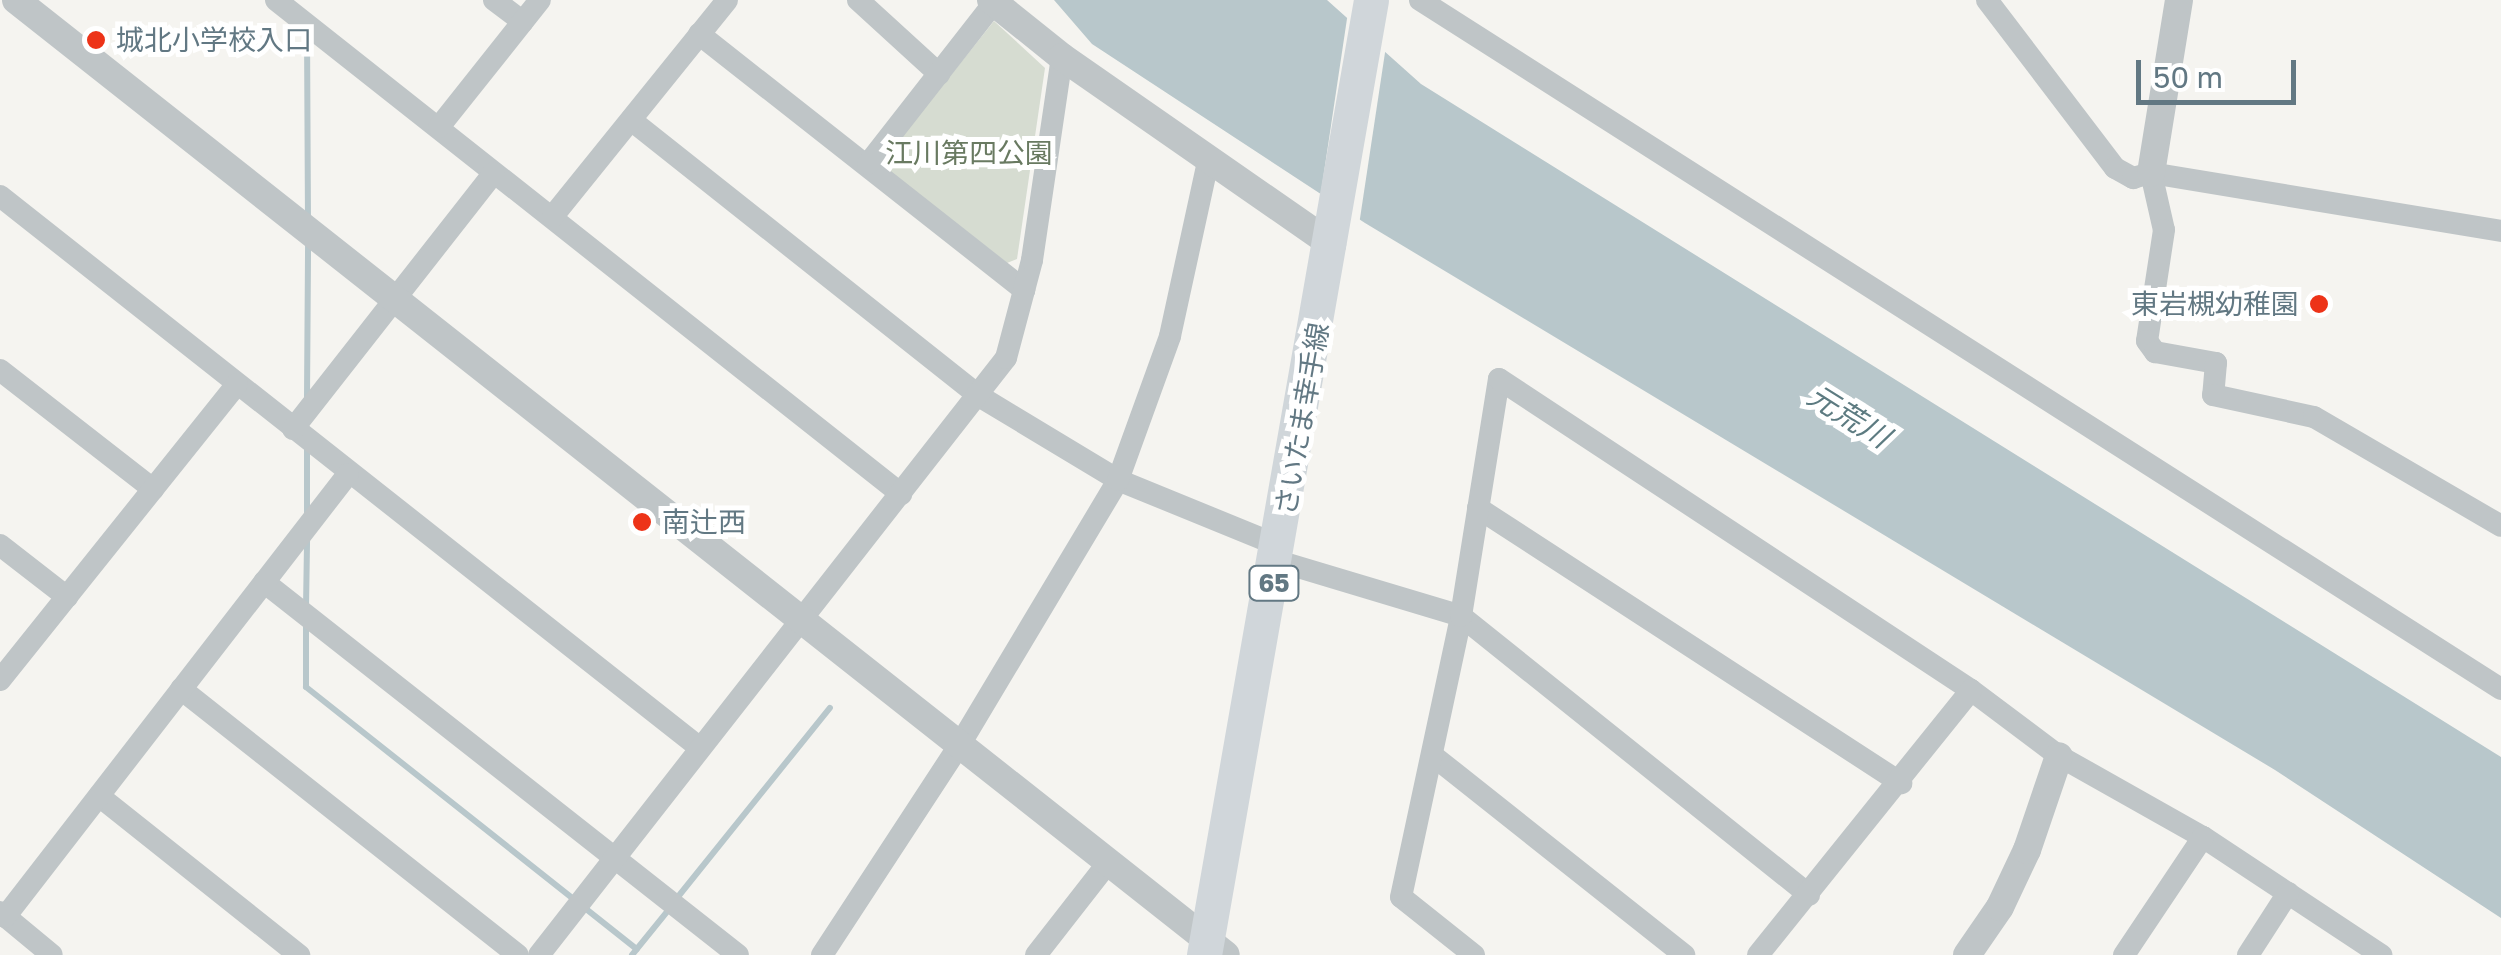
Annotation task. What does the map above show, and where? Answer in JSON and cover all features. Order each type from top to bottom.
[{"type":"main road","name":"さいたま幸手線","points":[[1212,950],[1371,0]]},
{"type":"street","points":[[16,0],[1212,950]]},
{"type":"street","points":[[276,0],[901,494]]},
{"type":"street","points":[[494,0],[523,22]]},
{"type":"street","points":[[439,126],[540,0]]},
{"type":"street","points":[[553,216],[726,0]]},
{"type":"street","points":[[858,0],[939,74]]},
{"type":"street","points":[[1420,0],[2501,689]]},
{"type":"street","points":[[1987,0],[2116,168],[2133,178],[2151,173],[2501,230]]},
{"type":"street","points":[[2179,0],[2151,173],[2164,230],[2147,341],[2156,352],[2216,363],[2213,395],[2314,417],[2501,526]]},
{"type":"street","points":[[868,164],[993,2],[1062,57],[1208,161],[1334,235]]},
{"type":"street","points":[[699,34],[1024,290]]},
{"type":"street","points":[[539,955],[1006,358],[1024,290],[1062,57]]},
{"type":"street","points":[[630,120],[979,396],[1118,480],[1279,554],[1462,616],[1809,895]]},
{"type":"street","points":[[822,955],[959,746],[1118,480],[1170,336],[1208,161]]},
{"type":"street","points":[[293,429],[494,173]]},
{"type":"street","points":[[0,196],[700,748]]},
{"type":"street","points":[[0,370],[153,489]]},
{"type":"street","points":[[1474,955],[1401,897],[1462,616],[1499,378],[1972,690],[2059,756],[2203,837],[2381,955]]},
{"type":"street","points":[[0,680],[237,384]]},
{"type":"street","points":[[52,955],[3,915],[348,474]]},
{"type":"street","points":[[1478,508],[1901,783]]},
{"type":"street","points":[[0,545],[66,597]]},
{"type":"street","points":[[264,582],[738,955]]},
{"type":"street","points":[[182,690],[518,955]]},
{"type":"street","points":[[1758,955],[1901,783],[1972,690]]},
{"type":"street","points":[[1432,755],[1684,955]]},
{"type":"street","points":[[1966,955],[2000,906],[2027,850],[2059,756]]},
{"type":"street","points":[[99,796],[299,955]]},
{"type":"street","points":[[2124,955],[2203,837]]},
{"type":"street","points":[[1036,955],[1108,864]]},
{"type":"street","points":[[2248,955],[2288,894]]},
{"type":"green space","name":"江川第四公園","points":[[994,21],[1045,68],[1017,259],[1007,263],[890,172],[886,156]]},
{"type":"water","name":"元荒川","points":[[1054,0],[1327,0],[1421,84],[2501,757],[2501,918],[2275,770],[1365,223],[1092,44]]},
{"type":"pier","points":[[1348,12],[1386,46],[1359,225],[1320,199]]},
{"type":"waterway","points":[[307,31],[308,218]]},
{"type":"waterway","points":[[307,398],[308,241]]},
{"type":"waterway","points":[[307,446],[307,513]]},
{"type":"waterway","points":[[306,608],[307,541]]},
{"type":"waterway","points":[[306,626],[306,687],[637,949]]},
{"type":"waterway","points":[[677,898],[830,708]]},
{"type":"waterway","points":[[632,955],[670,908]]},
{"type":"place","name":"城北小学校入口","points":[[96,40]]},
{"type":"place","name":"東岩槻幼稚園","points":[[2319,304]]},
{"type":"place","name":"南辻西","points":[[642,522]]}]
